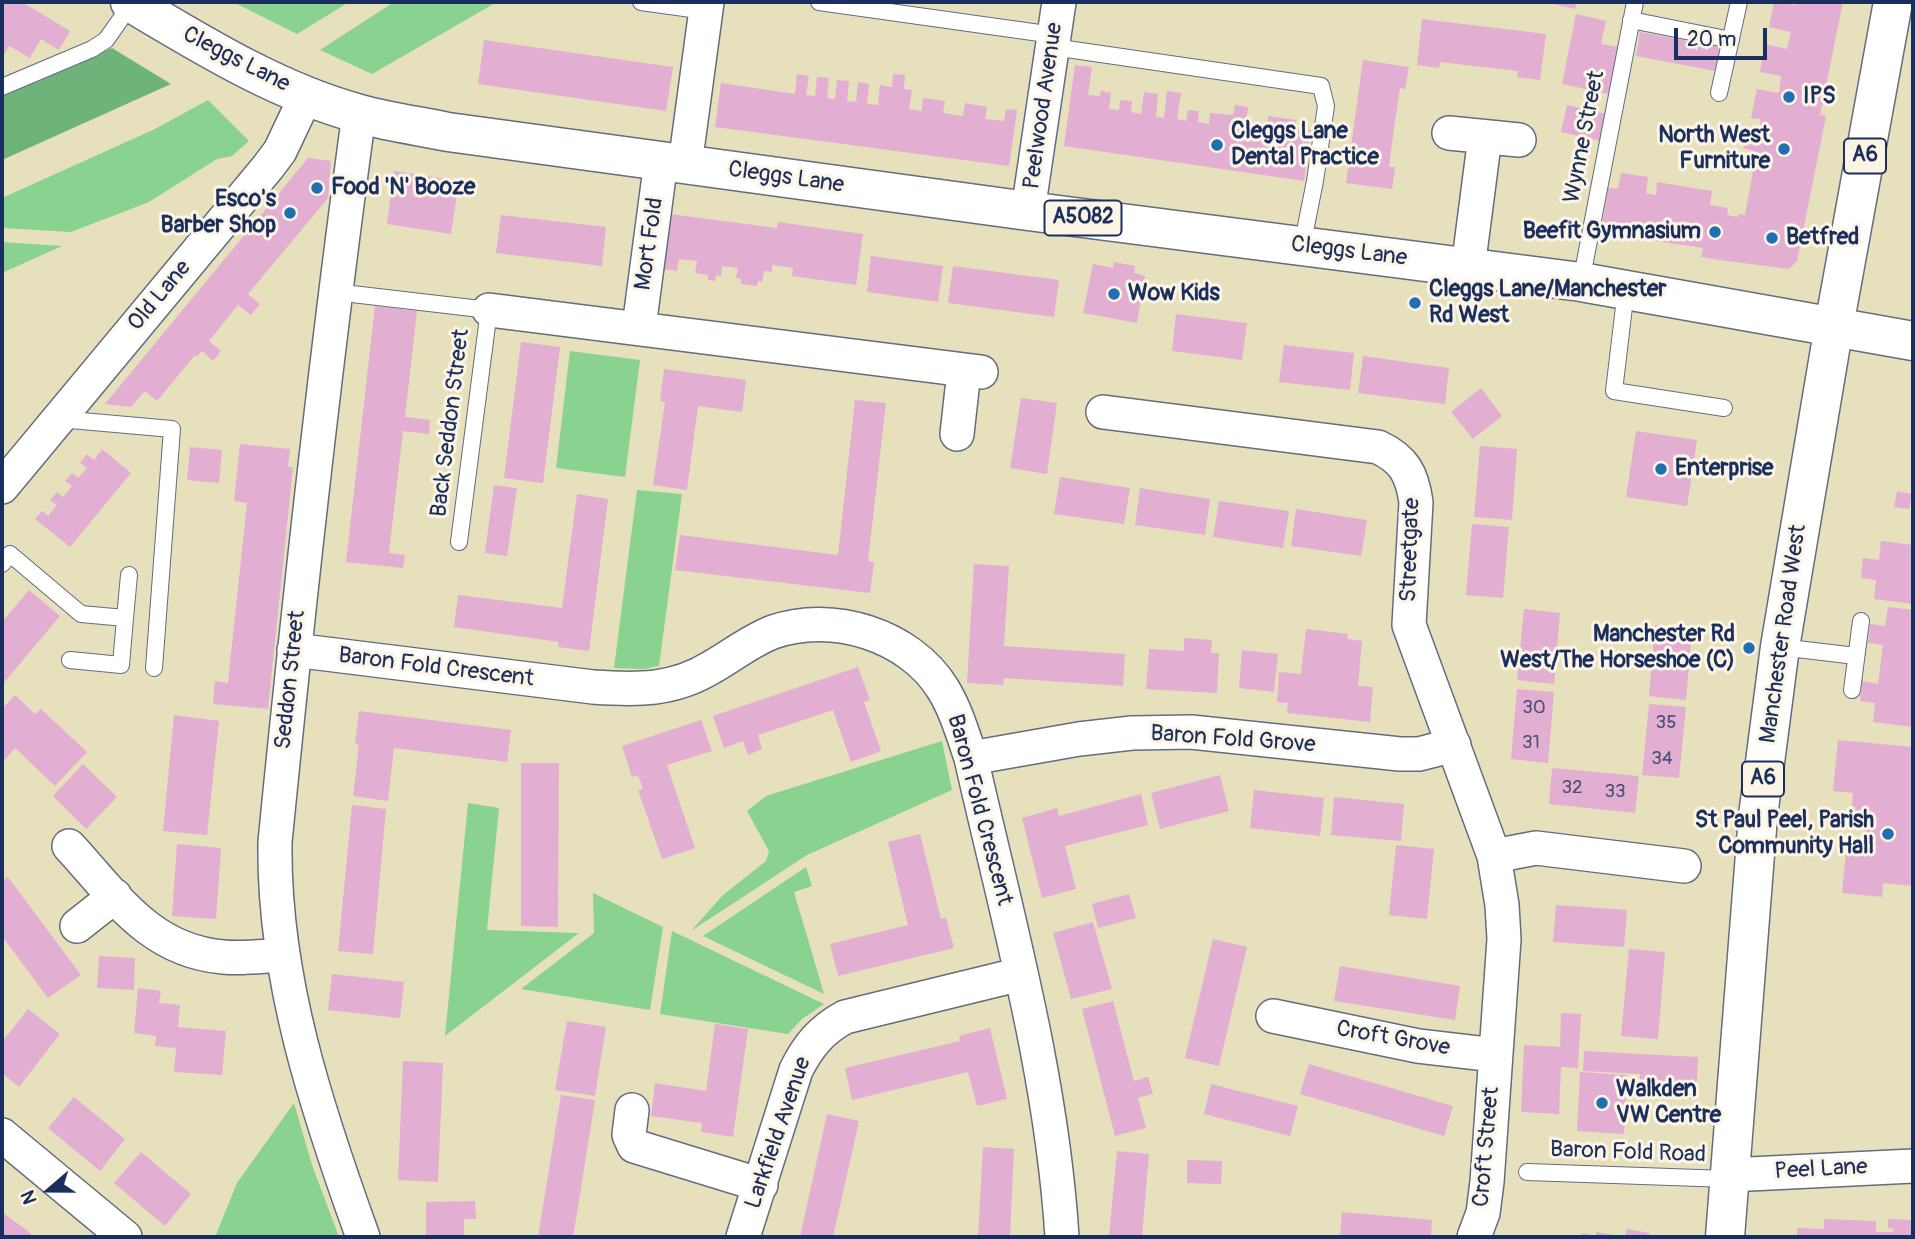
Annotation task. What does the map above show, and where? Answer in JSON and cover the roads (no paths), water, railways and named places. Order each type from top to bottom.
[{"type":"main road","name":"A6","points":[[1834,326],[1893,2]]},
{"type":"main road","name":"Cleggs Lane","points":[[138,6],[290,89],[359,114],[449,132],[1028,211],[1581,282],[1834,326]]},
{"type":"main road","name":"A5082","points":[[1834,326],[1913,341]]},
{"type":"main road","name":"Manchester Road West","points":[[1725,1237],[1758,816],[1780,647],[1834,326]]},
{"type":"street","name":"Peelwood Avenue","points":[[1028,211],[1059,2]]},
{"type":"street","name":"Mort Fold","points":[[639,327],[706,6]]},
{"type":"street","name":"Old Lane","points":[[2,487],[280,151],[290,89]]},
{"type":"street","name":"Seddon Street","points":[[359,114],[335,292],[294,650],[275,842],[274,885],[297,1030],[322,1122],[363,1237]]},
{"type":"street","points":[[1449,134],[1519,140]]},
{"type":"street","points":[[1468,268],[1485,137]]},
{"type":"street","points":[[489,310],[639,327],[972,372],[957,434]]},
{"type":"street","name":"Streetgate","points":[[1103,412],[1134,432],[1378,447],[1394,454],[1405,466],[1413,483],[1416,502],[1409,625],[1494,856],[1502,905],[1504,939],[1495,1055]]},
{"type":"street","name":"Baron Fold Crescent","points":[[294,650],[636,690],[663,687],[688,679],[711,668],[747,644],[774,632],[802,625],[827,624],[854,628],[884,639],[910,654],[926,667],[943,688],[955,711],[971,758],[1051,1122],[1062,1237]]},
{"type":"street","name":"Baron Fold Grove","points":[[971,758],[1079,739],[1132,733],[1191,732],[1400,754],[1419,754],[1454,745]]},
{"type":"street","points":[[69,846],[144,927],[181,948],[223,957],[283,955]]},
{"type":"street","points":[[1494,856],[1536,848],[1649,847],[1684,866]]},
{"type":"street","points":[[77,926],[115,896]]},
{"type":"street","name":"Larkfield Avenue","points":[[743,1237],[796,1070],[805,1051],[830,1026],[845,1017],[1020,974]]},
{"type":"street","name":"Croft Grove","points":[[1288,1011],[1418,1046],[1495,1055]]},
{"type":"street","name":"Croft Street","points":[[1474,1237],[1483,1213],[1487,1182],[1495,1055]]},
{"type":"street","points":[[632,1110],[629,1135],[634,1146],[761,1185]]},
{"type":"street","points":[[2,1135],[124,1237]]},
{"type":"street","name":"Peel Lane","points":[[1728,1177],[1913,1166]]},
{"type":"lane","points":[[640,2],[706,6]]},
{"type":"lane","points":[[818,2],[1321,86],[1326,107],[1302,246]]},
{"type":"lane","name":"Wynne Street","points":[[1581,282],[1635,2]]},
{"type":"lane","points":[[1719,93],[1739,2]]},
{"type":"lane","points":[[2,87],[92,49],[106,40],[138,6]]},
{"type":"lane","points":[[1631,20],[1731,40]]},
{"type":"lane","points":[[1626,290],[1614,391],[1724,408]]},
{"type":"lane","points":[[335,292],[489,310]]},
{"type":"lane","name":"Back Seddon Street","points":[[459,542],[489,310]]},
{"type":"lane","points":[[57,419],[172,429],[154,668]]},
{"type":"lane","points":[[2,564],[10,554],[81,614],[125,618]]},
{"type":"lane","points":[[70,660],[121,665],[130,575]]},
{"type":"lane","points":[[1852,690],[1861,621]]},
{"type":"lane","points":[[1780,647],[1856,656]]},
{"type":"lane","name":"Baron Fold Road","points":[[1527,1172],[1728,1177]]},
{"type":"place","name":"IPS","points":[[1789,97]]},
{"type":"place","name":"Cleggs Lane Dental Practice","points":[[1217,145]]},
{"type":"place","name":"North West Furniture","points":[[1784,149]]},
{"type":"place","name":"Food 'N' Booze","points":[[317,188]]},
{"type":"place","name":"Esco's Barber Shop","points":[[290,213]]},
{"type":"place","name":"Beefit Gymnasium","points":[[1715,232]]},
{"type":"place","name":"Betfred","points":[[1772,238]]},
{"type":"place","name":"Wow Kids","points":[[1114,294]]},
{"type":"place","name":"Cleggs Lane/Manchester Rd West","points":[[1415,303]]},
{"type":"place","name":"Enterprise","points":[[1661,469]]},
{"type":"place","name":"Manchester Rd West/The Horseshoe (C)","points":[[1749,648]]},
{"type":"place","name":"St Paul Peel, Parish Community Hall","points":[[1888,834]]},
{"type":"place","name":"Walkden VW Centre","points":[[1602,1103]]}]
